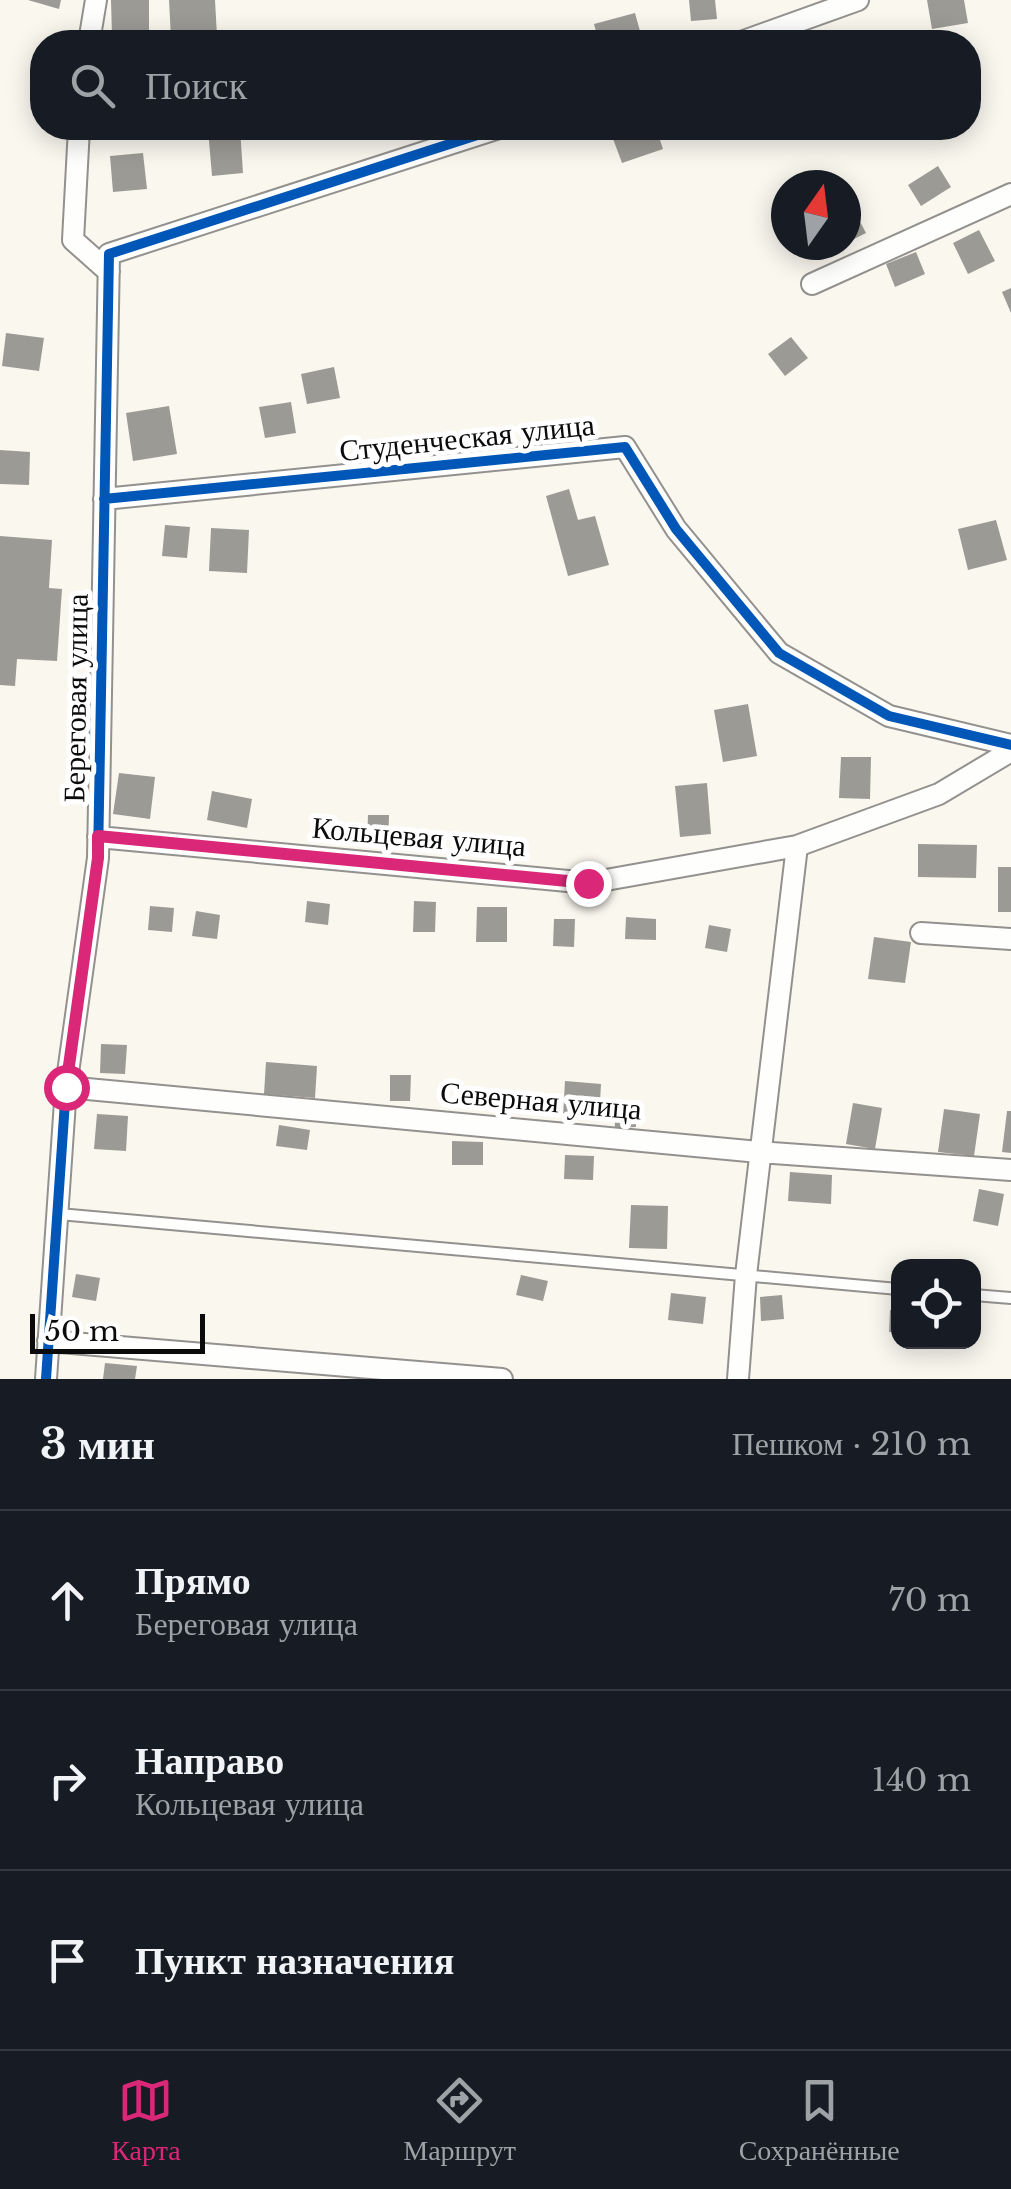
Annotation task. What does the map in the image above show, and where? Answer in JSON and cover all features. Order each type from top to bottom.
[{"type":"street","points":[[91,30],[96,0]]},
{"type":"street","points":[[774,30],[858,0]]},
{"type":"street","points":[[79,140],[74,240],[109,263],[464,140]]},
{"type":"street","points":[[812,284],[1011,194]]},
{"type":"street","name":"Береговая улица","points":[[46,1379],[66,1087],[98,858],[109,263]]},
{"type":"street","name":"Студенческая улица","points":[[104,499],[624,447],[676,529],[779,653],[890,716],[1011,748]]},
{"type":"street","name":"Кольцевая улица","points":[[98,836],[588,883],[797,846],[940,794],[1011,748]]},
{"type":"street","points":[[738,1379],[746,1276],[797,846]]},
{"type":"street","points":[[921,933],[1011,939]]},
{"type":"street","name":"Северная улица","points":[[66,1087],[760,1152],[1011,1170]]},
{"type":"street","points":[[48,1341],[502,1379]]},
{"type":"lane","points":[[59,1214],[891,1287]]},
{"type":"lane","points":[[981,1296],[1011,1298]]},
{"type":"building","points":[[28,0],[61,0],[59,9]]},
{"type":"building","points":[[111,0],[149,0],[149,30],[112,30]]},
{"type":"building","points":[[169,0],[215,0],[217,30],[171,30]]},
{"type":"building","points":[[689,0],[715,0],[717,19],[691,21]]},
{"type":"building","points":[[927,0],[964,0],[968,23],[932,29]]},
{"type":"building","points":[[635,13],[640,30],[596,30],[594,24]]},
{"type":"building","points":[[209,140],[241,140],[243,173],[212,176]]},
{"type":"building","points":[[613,140],[660,140],[663,149],[622,163]]},
{"type":"building","points":[[143,153],[147,189],[113,192],[110,156]]},
{"type":"building","points":[[938,166],[951,187],[921,206],[908,185]]},
{"type":"building","points":[[979,230],[995,261],[968,274],[953,243]]},
{"type":"building","points":[[916,252],[925,274],[895,287],[886,264]]},
{"type":"building","points":[[1011,288],[1011,313],[1002,292]]},
{"type":"building","points":[[6,333],[44,338],[39,371],[2,366]]},
{"type":"building","points":[[791,337],[808,358],[785,376],[768,354]]},
{"type":"building","points":[[334,367],[340,398],[307,404],[301,374]]},
{"type":"building","points":[[291,402],[296,433],[265,438],[259,407]]},
{"type":"building","points":[[169,406],[177,454],[133,461],[126,413]]},
{"type":"building","points":[[0,450],[30,452],[29,485],[0,484]]},
{"type":"building","points":[[569,489],[578,520],[595,516],[609,565],[568,576],[546,496]]},
{"type":"building","points":[[996,520],[1007,560],[968,570],[958,529]]},
{"type":"building","points":[[165,525],[190,527],[187,558],[162,556]]},
{"type":"building","points":[[211,528],[249,530],[247,573],[209,571]]},
{"type":"building","points":[[0,536],[52,540],[49,588],[62,589],[57,661],[17,659],[15,686],[0,685]]},
{"type":"building","points":[[748,704],[757,756],[723,762],[714,710]]},
{"type":"building","points":[[841,757],[871,757],[870,799],[839,798]]},
{"type":"building","points":[[119,773],[155,777],[150,819],[113,814]]},
{"type":"building","points":[[707,783],[711,834],[680,837],[675,786]]},
{"type":"building","points":[[212,791],[252,799],[247,828],[207,820]]},
{"type":"building","points":[[368,815],[389,815],[388,846],[367,845]]},
{"type":"building","points":[[918,844],[977,845],[976,878],[918,877]]},
{"type":"building","points":[[998,867],[1011,867],[1011,912],[998,912]]},
{"type":"building","points":[[307,901],[330,904],[328,925],[305,922]]},
{"type":"building","points":[[414,901],[436,902],[435,932],[413,932]]},
{"type":"building","points":[[150,906],[174,908],[172,932],[148,930]]},
{"type":"building","points":[[477,907],[507,907],[507,942],[476,942]]},
{"type":"building","points":[[196,911],[220,915],[217,939],[192,936]]},
{"type":"building","points":[[626,917],[656,919],[656,940],[625,939]]},
{"type":"building","points":[[554,919],[575,919],[574,947],[553,946]]},
{"type":"building","points":[[709,925],[731,929],[727,952],[705,948]]},
{"type":"building","points":[[874,937],[911,942],[905,983],[868,979]]},
{"type":"building","points":[[101,1044],[127,1045],[125,1074],[100,1073]]},
{"type":"building","points":[[266,1062],[317,1066],[315,1098],[264,1094]]},
{"type":"building","points":[[390,1075],[411,1075],[410,1101],[390,1101]]},
{"type":"building","points":[[565,1081],[601,1084],[599,1120],[563,1117]]},
{"type":"building","points":[[635,1102],[636,1127],[615,1128],[614,1103]]},
{"type":"building","points":[[853,1103],[882,1108],[875,1149],[846,1144]]},
{"type":"building","points":[[944,1109],[980,1114],[974,1156],[938,1152]]},
{"type":"building","points":[[1007,1111],[1011,1111],[1011,1153],[1002,1152]]},
{"type":"building","points":[[97,1114],[128,1116],[126,1151],[94,1149]]},
{"type":"building","points":[[279,1125],[310,1130],[307,1150],[276,1146]]},
{"type":"building","points":[[452,1141],[483,1142],[483,1165],[452,1165]]},
{"type":"building","points":[[565,1155],[594,1156],[593,1180],[564,1179]]},
{"type":"building","points":[[790,1172],[832,1175],[831,1204],[788,1201]]},
{"type":"building","points":[[979,1189],[1004,1194],[998,1226],[973,1221]]},
{"type":"building","points":[[631,1205],[668,1206],[667,1249],[629,1248]]},
{"type":"building","points":[[76,1274],[100,1278],[96,1301],[72,1297]]},
{"type":"building","points":[[521,1275],[548,1281],[543,1301],[516,1295]]},
{"type":"building","points":[[671,1293],[706,1297],[703,1324],[668,1320]]},
{"type":"building","points":[[782,1295],[784,1319],[761,1321],[760,1297]]},
{"type":"building","points":[[105,1363],[137,1366],[135,1379],[103,1379]]},
{"type":"cycle path","points":[[46,1379],[66,1087],[98,858],[109,254],[462,140]]},
{"type":"cycle path","points":[[104,499],[625,447],[676,529],[779,653],[889,716],[1011,745]]},
{"type":"route","points":[[66,1087],[98,836],[588,883]]}]
